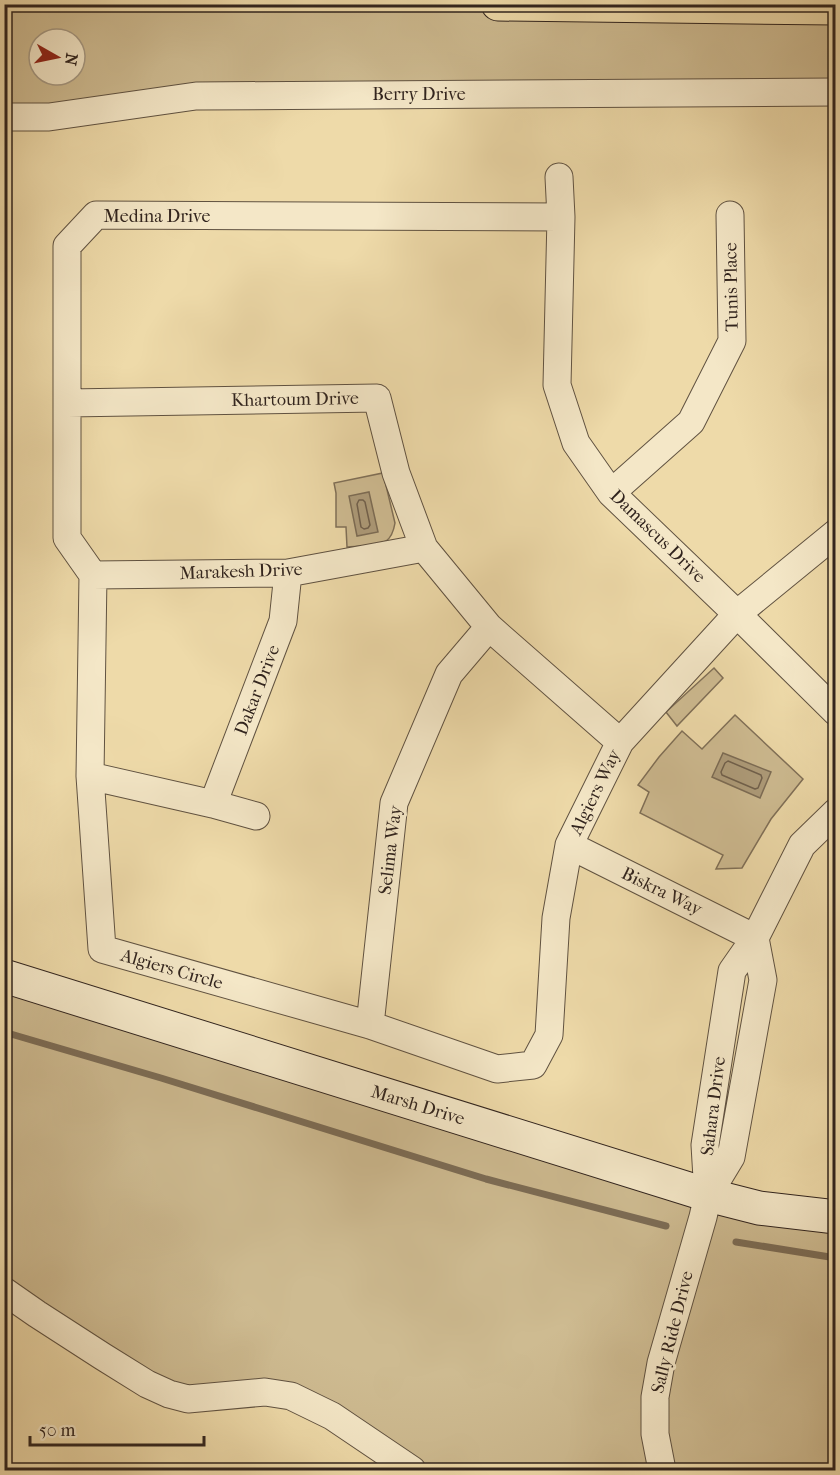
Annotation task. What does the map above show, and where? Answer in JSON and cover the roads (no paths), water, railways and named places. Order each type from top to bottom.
[{"type":"highway","points":[[498,4],[836,8]]},
{"type":"street","name":"Berry Drive","points":[[4,117],[49,117],[196,96],[836,92]]},
{"type":"street","name":"Damascus Drive","points":[[559,177],[561,217],[557,385],[576,442],[611,493],[836,712]]},
{"type":"street","name":"Medina Drive","points":[[93,575],[67,538],[66,246],[96,215],[561,217]]},
{"type":"street","name":"Tunis Place","points":[[611,493],[691,422],[732,341],[730,215]]},
{"type":"street","name":"Khartoum Drive","points":[[68,403],[376,398],[396,473],[424,548],[489,627],[620,742]]},
{"type":"street","name":"Algiers Way","points":[[533,1065],[549,1035],[556,918],[569,845],[620,742],[737,614],[836,533]]},
{"type":"street","name":"Marakesh Drive","points":[[93,575],[288,573],[424,548]]},
{"type":"street","name":"Dakar Drive","points":[[213,804],[283,621],[288,573]]},
{"type":"street","name":"Algiers Circle","points":[[93,575],[90,776],[102,949],[370,1025],[497,1069],[533,1065]]},
{"type":"street","name":"Selima Way","points":[[370,1025],[393,803],[449,674],[489,627]]},
{"type":"street","points":[[90,776],[256,816]]},
{"type":"street","points":[[755,938],[802,845],[836,812]]},
{"type":"street","name":"Biskra Way","points":[[569,845],[755,938]]},
{"type":"street","name":"Sahara Drive","points":[[708,1195],[731,1157],[763,980],[755,938]]},
{"type":"street","name":"Marsh Drive","points":[[4,976],[708,1195],[759,1208],[836,1217]]},
{"type":"street","name":"Sally Ride Drive","points":[[662,1470],[655,1434],[655,1397],[661,1363],[704,1217],[708,1195]]},
{"type":"street","points":[[4,1291],[102,1356],[147,1384],[169,1394],[188,1399],[265,1392],[291,1396],[332,1416],[412,1470]]},
{"type":"water","points":[[369,492],[378,532],[357,536],[349,496]]},
{"type":"water","points":[[723,753],[771,772],[760,798],[712,777]]},
{"type":"waterway","points":[[4,1032],[486,1179],[666,1226]]},
{"type":"waterway","points":[[736,1242],[836,1258]]}]
